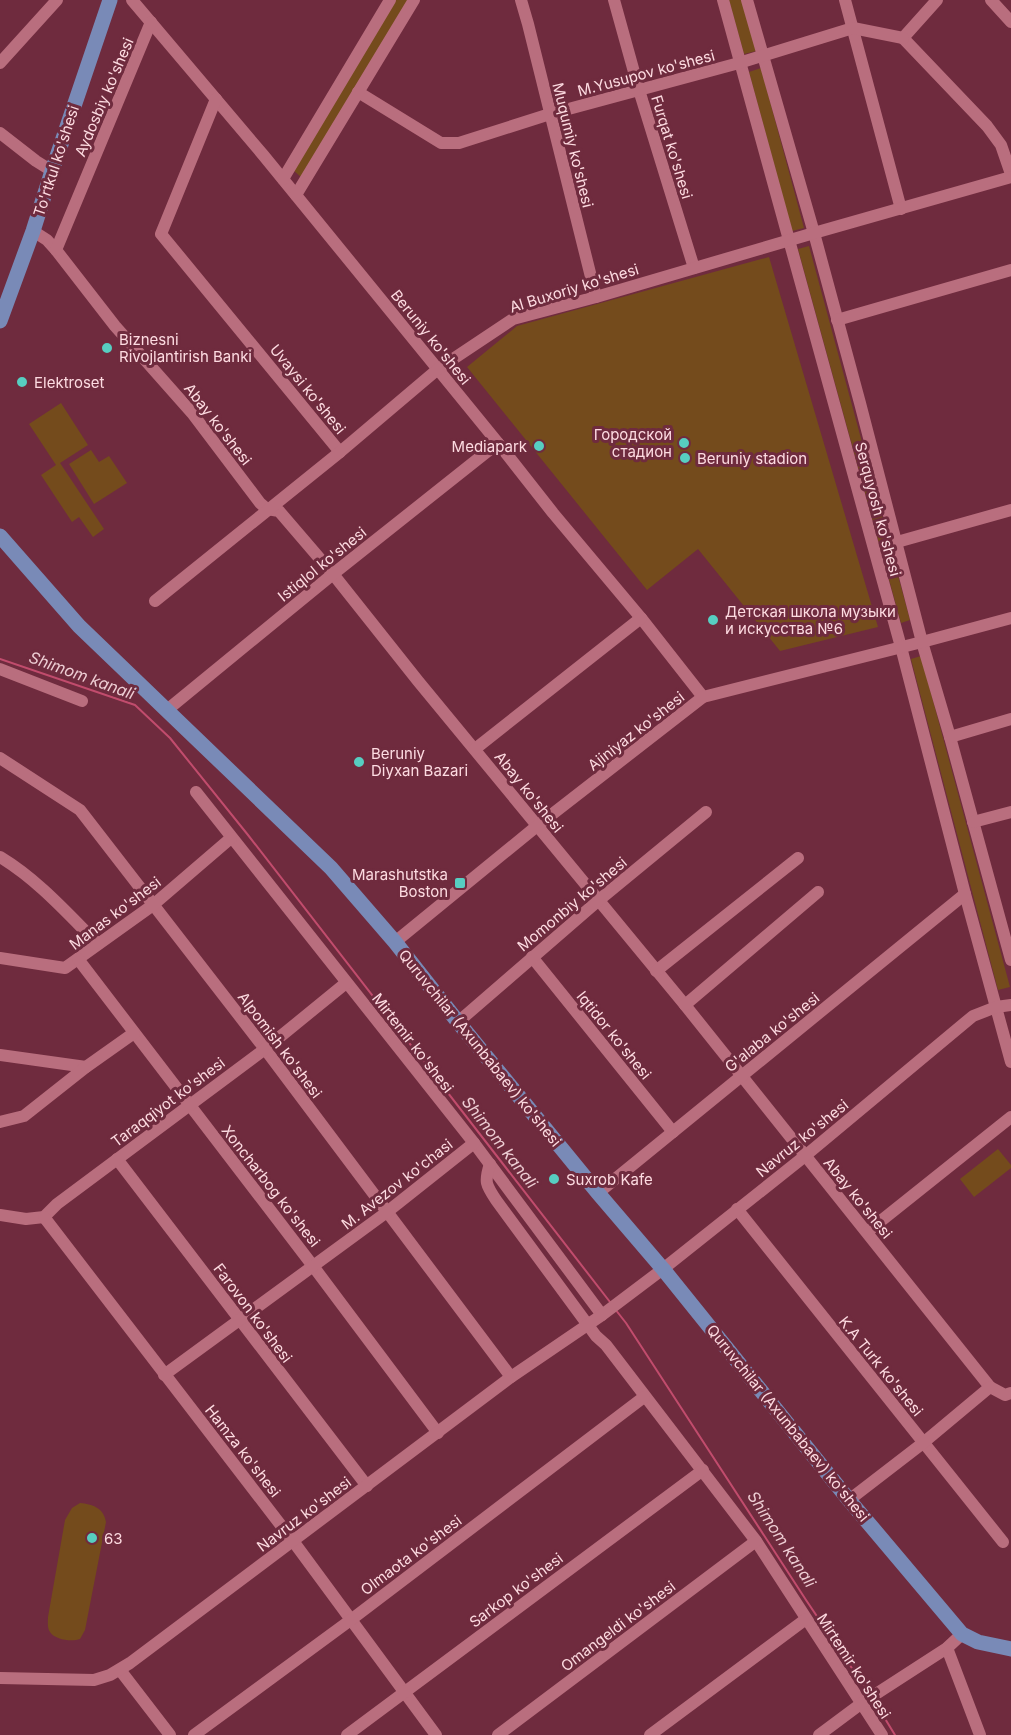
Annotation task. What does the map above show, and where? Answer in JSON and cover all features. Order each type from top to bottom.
[{"type":"main road","name":"To'rtkul ko'shesi","points":[[0,321],[33,231],[110,0]]},
{"type":"main road","name":"Quruvchilar (Axunbabaev) ko'shesi","points":[[0,536],[79,626],[331,868],[395,942],[849,1500],[962,1634],[978,1642],[1011,1649]]},
{"type":"street","points":[[0,63],[57,0]]},
{"type":"street","name":"Beruniy ko'shesi","points":[[132,0],[283,179],[703,697]]},
{"type":"street","points":[[283,179],[390,0]]},
{"type":"street","points":[[296,195],[414,0]]},
{"type":"street","name":"Muqumiy ko'shesi","points":[[520,0],[596,297]]},
{"type":"street","name":"Furqat ko'shesi","points":[[614,0],[694,268]]},
{"type":"street","name":"Serquyosh ko'shesi","points":[[723,0],[901,647],[1011,1062]]},
{"type":"street","name":"Serquyosh ko'shesi","points":[[747,0],[813,232],[922,642],[1011,960]]},
{"type":"street","points":[[845,0],[901,209]]},
{"type":"street","points":[[938,0],[903,38],[987,126],[1001,145],[1011,176]]},
{"type":"street","points":[[991,0],[1011,22]]},
{"type":"street","name":"Aydosbiy ko'shesi","points":[[57,250],[151,22]]},
{"type":"street","name":"M.Yusupov ko'shesi","points":[[358,92],[441,143],[459,143],[550,114],[739,63],[853,28],[903,38]]},
{"type":"street","name":"Uvaysi ko'shesi","points":[[216,99],[161,234],[340,452]]},
{"type":"street","points":[[0,135],[52,171]]},
{"type":"street","name":"Al Buxoriy ko'shesi","points":[[155,601],[340,452],[438,369],[513,319],[1011,176]]},
{"type":"street","name":"Abay ko'shesi","points":[[33,231],[57,250],[115,326],[192,413],[260,503],[267,509],[279,511],[333,574],[685,1005],[990,1388]]},
{"type":"street","points":[[837,320],[1011,270]]},
{"type":"street","name":"Istiqlol ko'shesi","points":[[166,710],[498,443]]},
{"type":"street","points":[[897,542],[1011,510]]},
{"type":"street","points":[[475,749],[641,618]]},
{"type":"street","name":"Ajiniyaz ko'shesi","points":[[395,942],[537,826],[703,697],[1011,618]]},
{"type":"street","points":[[0,669],[82,701]]},
{"type":"street","points":[[950,737],[1011,719]]},
{"type":"street","name":"Alpomish ko'shesi","points":[[0,758],[80,810],[265,1049],[511,1377]]},
{"type":"street","name":"Mirtemir ko'shesi","points":[[196,792],[474,1143],[603,1314]]},
{"type":"street","name":"Momonbiy ko'shesi","points":[[458,1022],[599,900],[706,812]]},
{"type":"street","points":[[974,822],[1011,812]]},
{"type":"street","name":"Manas ko'shesi","points":[[0,958],[65,968],[153,905],[231,838]]},
{"type":"street","points":[[0,857],[36,883],[98,944]]},
{"type":"street","points":[[656,971],[798,858]]},
{"type":"street","points":[[685,1005],[818,892]]},
{"type":"street","name":"G'alaba ko'shesi","points":[[598,1193],[965,894]]},
{"type":"street","points":[[998,910],[1011,907]]},
{"type":"street","name":"Iqtidor ko'shesi","points":[[532,957],[673,1132]]},
{"type":"street","name":"Xoncharbog ko'shesi","points":[[78,959],[438,1433]]},
{"type":"street","name":"Taraqqiyot ko'shesi","points":[[44,1217],[57,1204],[265,1049],[346,983]]},
{"type":"street","name":"Navruz ko'shesi","points":[[0,1678],[94,1680],[120,1670],[511,1377],[603,1314],[663,1269],[805,1156],[974,1016],[1011,1005]]},
{"type":"street","points":[[0,1122],[24,1116],[86,1067],[134,1034]]},
{"type":"street","points":[[0,1055],[86,1067]]},
{"type":"street","points":[[867,1232],[1011,1117]]},
{"type":"street","name":"M. Avezov ko'chasi","points":[[164,1375],[387,1212],[474,1143]]},
{"type":"street","name":"Farovon ko'shesi","points":[[117,1159],[367,1486]]},
{"type":"street","name":"Mirtemir ko'shesi","points":[[490,1164],[485,1178],[487,1186],[588,1324],[756,1541],[882,1735]]},
{"type":"street","name":"K.A Turk ko'shesi","points":[[737,1209],[1003,1542]]},
{"type":"street","points":[[0,1215],[26,1219],[44,1217]]},
{"type":"street","name":"Hamza ko'shesi","points":[[44,1217],[293,1541],[436,1735]]},
{"type":"street","points":[[849,1500],[924,1443],[990,1388],[1005,1395],[1011,1393]]},
{"type":"street","name":"Olmaota ko'shesi","points":[[194,1735],[352,1619],[644,1397]]},
{"type":"street","name":"Sarkop ko'shesi","points":[[347,1735],[703,1470]]},
{"type":"street","name":"Omangeldi ko'shesi","points":[[498,1735],[756,1541]]},
{"type":"street","points":[[650,1735],[806,1619]]},
{"type":"street","points":[[819,1735],[862,1703],[947,1648],[962,1634]]},
{"type":"street","points":[[947,1648],[980,1735]]},
{"type":"street","points":[[120,1670],[170,1735]]},
{"type":"shaded area","points":[[396,0],[409,0],[301,177],[293,170]]},
{"type":"shaded area","points":[[729,0],[742,0],[756,51],[744,54]]},
{"type":"shaded area","points":[[761,68],[804,228],[792,231],[749,72]]},
{"type":"shaded area","points":[[809,246],[910,620],[901,623],[798,249]]},
{"type":"shaded area","name":"Beruniy stadion","points":[[769,257],[878,627],[780,651],[698,549],[647,590],[467,367],[517,326]]},
{"type":"shaded area","points":[[61,403],[88,445],[60,463],[104,529],[93,537],[79,517],[72,522],[41,475],[56,465],[29,424]]},
{"type":"shaded area","points":[[91,450],[99,462],[109,456],[127,483],[94,504],[69,464]]},
{"type":"shaded area","points":[[921,656],[1010,987],[998,990],[911,659]]},
{"type":"shaded area","points":[[998,1149],[1011,1168],[974,1197],[960,1179]]},
{"type":"shaded area","points":[[80,1503],[89,1504],[100,1510],[106,1522],[85,1630],[80,1639],[68,1640],[52,1635],[48,1627],[48,1617],[65,1520],[72,1508]]},
{"type":"waterway","name":"Shimom kanali","points":[[0,659],[135,705],[170,738],[248,835],[610,1302]]},
{"type":"waterway","name":"Shimom kanali","points":[[615,1309],[868,1692]]},
{"type":"waterway","name":"Shimom kanali","points":[[873,1699],[895,1735]]},
{"type":"place","name":"Biznesni Rivojlantirish Banki","points":[[107,348]]},
{"type":"place","name":"Elektroset","points":[[22,382]]},
{"type":"place","name":"Городской стадион","points":[[684,443]]},
{"type":"place","name":"Mediapark","points":[[539,446]]},
{"type":"place","name":"Beruniy stadion","points":[[685,458]]},
{"type":"place","name":"Детская школа музыки и искусства №6","points":[[713,620]]},
{"type":"place","name":"Beruniy Diyxan Bazari","points":[[359,762]]},
{"type":"place","name":"Marashutstka Boston","points":[[460,883]]},
{"type":"place","name":"Suxrob Kafe","points":[[554,1179]]},
{"type":"place","name":"63","points":[[92,1538]]}]
